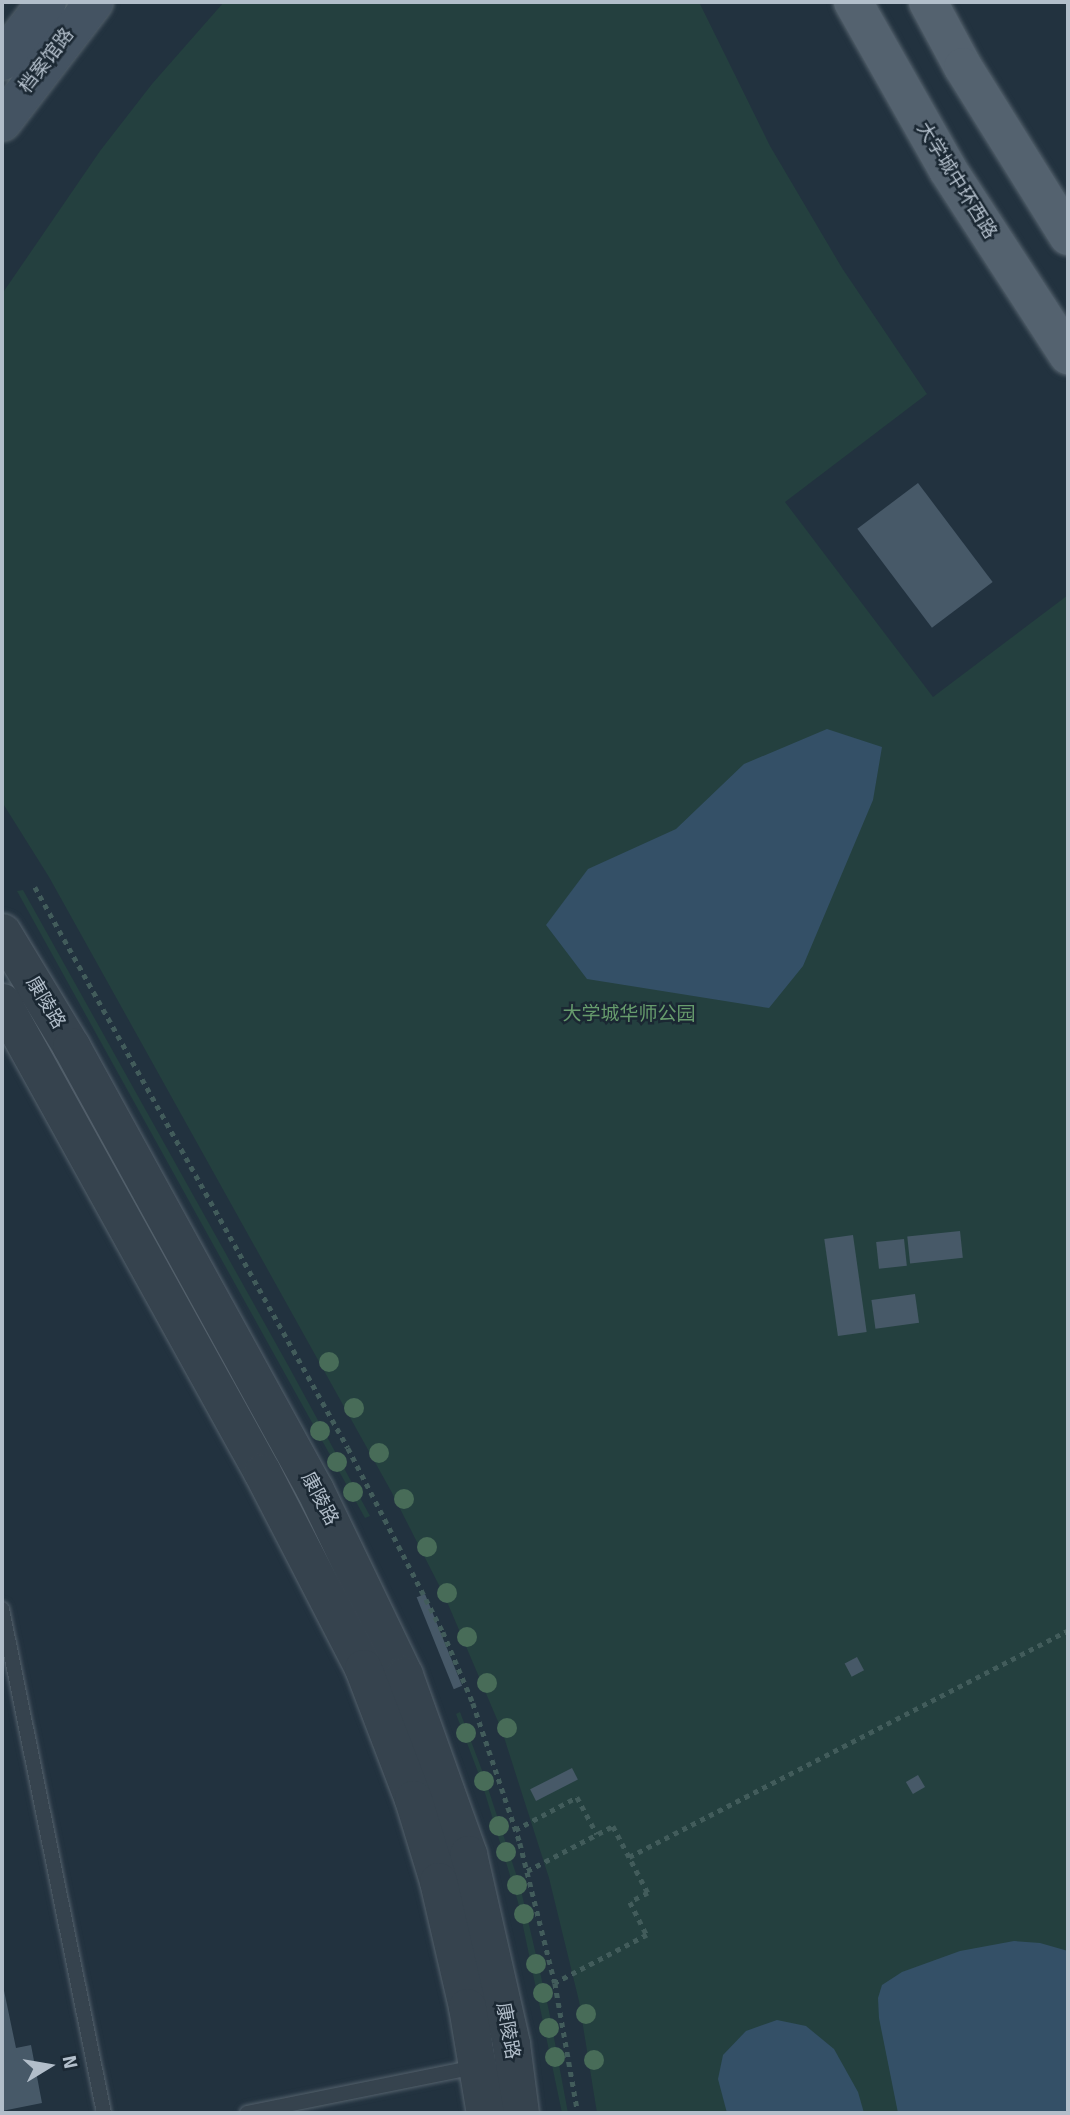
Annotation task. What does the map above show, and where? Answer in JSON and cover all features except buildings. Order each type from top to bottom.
[{"type":"main road","name":"档案馆路","points":[[2,61],[47,2]]},
{"type":"main road","name":"档案馆路","points":[[2,122],[94,2]]},
{"type":"main road","name":"大学城中环西路","points":[[853,2],[948,170],[1068,355]]},
{"type":"main road","points":[[928,2],[963,67],[1068,236]]},
{"type":"street","name":"康陵路","points":[[2,932],[71,1046],[315,1490],[404,1675],[468,1854],[511,2044],[520,2113]]},
{"type":"street","name":"康陵路","points":[[2,1002],[262,1472],[363,1668],[413,1800],[438,1881],[485,2113]]},
{"type":"lane","points":[[2,1609],[104,2113]]},
{"type":"lane","points":[[247,2113],[477,2066]]},
{"type":"path","points":[[629,1857],[1068,1630]]},
{"type":"path","points":[[515,1830],[577,1797],[597,1835]]},
{"type":"path","points":[[527,1871],[613,1826],[648,1893],[631,1902],[647,1935],[555,1983]]},
{"type":"green space","name":"大学城华师公园","points":[[224,2],[699,2],[770,146],[842,268],[927,394],[785,502],[933,697],[1068,595],[1068,2113],[597,2113],[579,2001],[549,1878],[502,1731],[445,1597],[391,1491],[49,877],[2,802],[2,294],[100,151],[152,84]]},
{"type":"green space","points":[[23,890],[370,1516],[365,1518],[17,891]]},
{"type":"green space","points":[[460,1712],[520,1886],[549,2011],[568,2113],[562,2113],[518,1902],[481,1780],[456,1714]]},
{"type":"water","points":[[827,729],[882,747],[873,800],[803,966],[769,1008],[587,979],[546,925],[588,869],[676,829],[744,764]]},
{"type":"water","points":[[1014,1941],[1040,1943],[1068,1951],[1068,2113],[898,2113],[879,2018],[878,1998],[882,1985],[902,1972],[960,1951]]},
{"type":"water","points":[[777,2020],[806,2026],[834,2049],[858,2092],[864,2113],[727,2113],[718,2079],[723,2055],[746,2031]]}]
